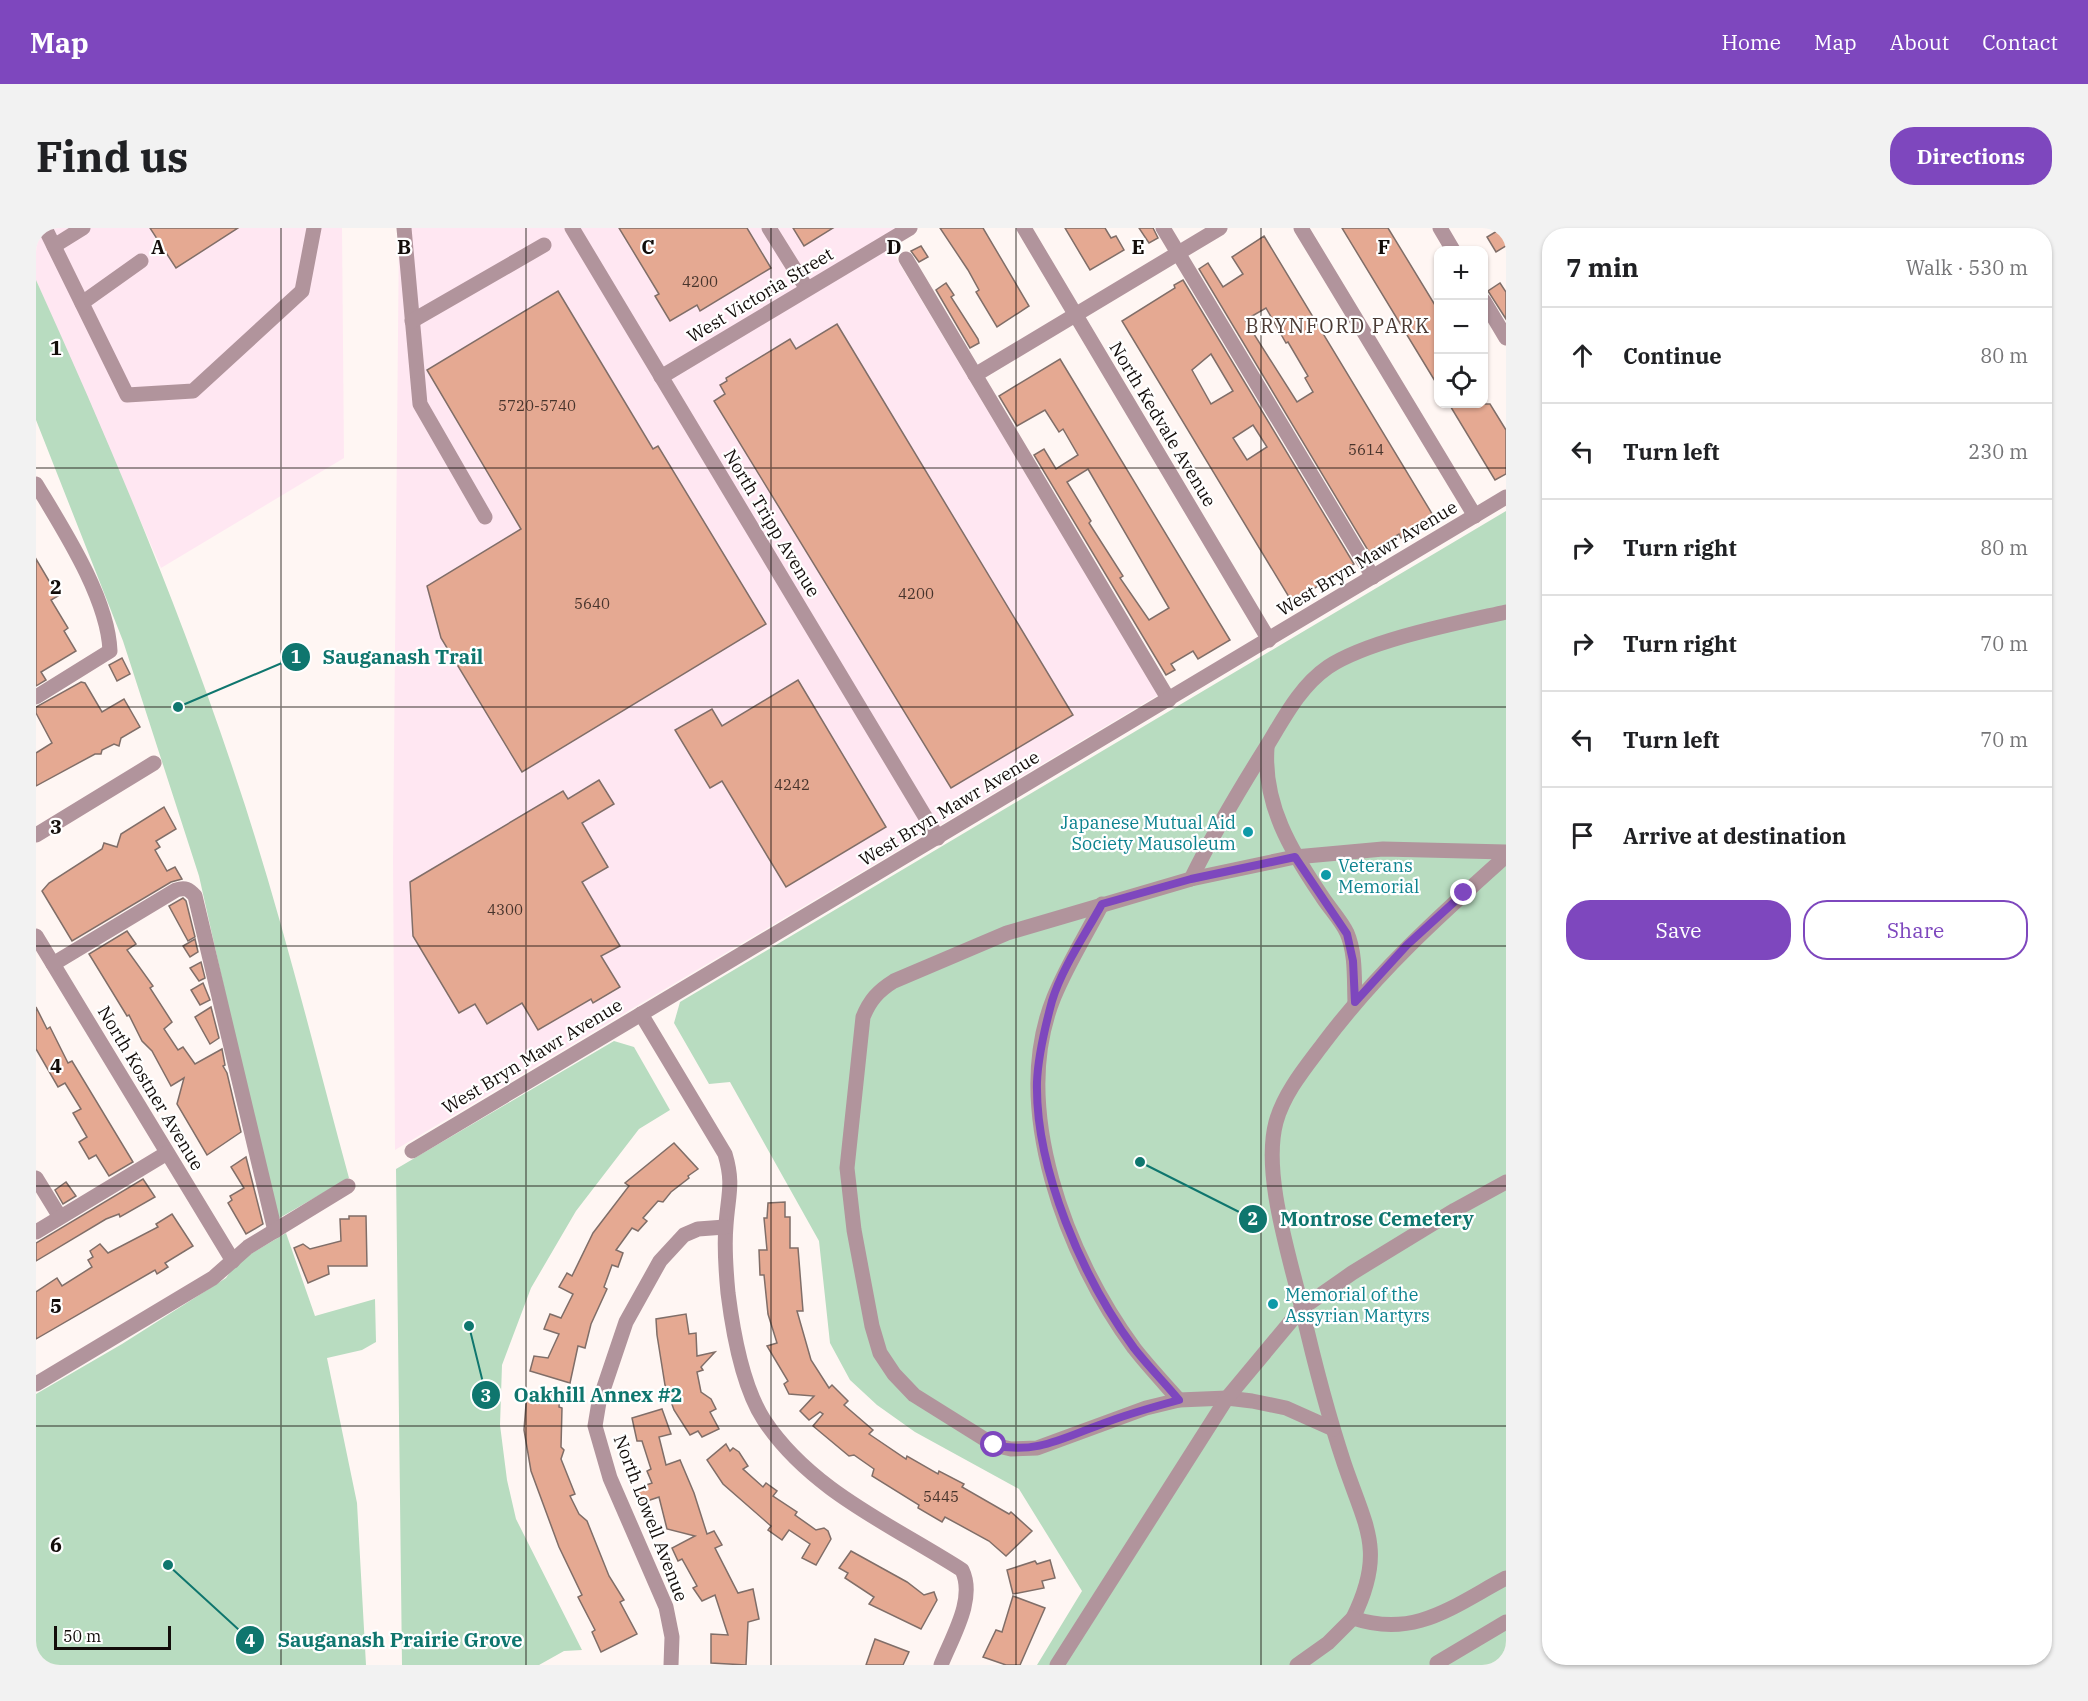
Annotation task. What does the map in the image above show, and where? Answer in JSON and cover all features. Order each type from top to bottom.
[{"type":"street","points":[[45,228],[127,395],[193,391],[302,291],[314,228]]},
{"type":"street","points":[[54,246],[83,228]]},
{"type":"street","points":[[404,228],[420,404],[485,517]]},
{"type":"street","name":"North Tripp Avenue","points":[[572,228],[938,838]]},
{"type":"street","points":[[769,228],[807,289]]},
{"type":"street","name":"West Victoria Street","points":[[661,376],[910,228]]},
{"type":"street","name":"North Kedvale Avenue","points":[[1024,228],[1269,640]]},
{"type":"street","points":[[1163,228],[1374,577]]},
{"type":"street","points":[[975,375],[1220,228]]},
{"type":"street","points":[[1300,228],[1475,516]]},
{"type":"street","points":[[1440,228],[1451,246]]},
{"type":"street","points":[[412,321],[544,245]]},
{"type":"street","points":[[906,259],[1169,700]]},
{"type":"street","points":[[82,303],[141,261]]},
{"type":"street","points":[[1488,307],[1506,338]]},
{"type":"street","points":[[36,484],[80,556],[110,636],[110,651],[36,697]]},
{"type":"street","name":"West Bryn Mawr Avenue","points":[[412,1150],[1506,498]]},
{"type":"street","points":[[1191,879],[1219,823],[1288,709],[1308,685],[1327,668],[1343,658],[1458,622],[1506,612]]},
{"type":"street","points":[[1267,745],[1265,773],[1279,823],[1295,857],[1347,934],[1353,961],[1355,1002]]},
{"type":"street","points":[[36,835],[154,763]]},
{"type":"street","points":[[1333,1429],[1286,1408],[1227,1398],[1179,1400],[1146,1408],[1037,1448],[1011,1449],[994,1445],[914,1395],[894,1374],[880,1353],[872,1326],[854,1230],[847,1168],[863,1017],[869,1003],[879,990],[894,981],[997,937],[1191,879],[1295,857],[1383,849],[1506,854]]},
{"type":"street","points":[[1297,1665],[1328,1643],[1353,1618],[1370,1578],[1371,1544],[1333,1429],[1281,1227],[1272,1155],[1276,1122],[1289,1090],[1355,1002],[1407,945],[1506,854]]},
{"type":"street","points":[[53,964],[176,890],[183,888],[190,890],[195,896],[274,1231]]},
{"type":"street","points":[[1102,904],[1053,998],[1042,1040],[1037,1082],[1040,1124],[1051,1179],[1075,1242],[1102,1298],[1134,1348],[1179,1400]]},
{"type":"street","name":"North Kostner Avenue","points":[[36,936],[233,1261]]},
{"type":"street","points":[[641,1014],[725,1154],[732,1177],[725,1227],[728,1293],[741,1366],[764,1419],[806,1468],[860,1510],[962,1570],[967,1582],[966,1598],[941,1665]]},
{"type":"street","points":[[36,1232],[167,1153]]},
{"type":"street","points":[[36,1178],[60,1217]]},
{"type":"street","points":[[1058,1665],[1227,1398],[1302,1308],[1389,1250],[1506,1182]]},
{"type":"street","points":[[36,1384],[213,1278],[248,1248],[348,1186]]},
{"type":"street","name":"North Lowell Avenue","points":[[671,1665],[672,1637],[666,1607],[610,1478],[595,1426],[599,1402],[626,1322],[660,1261],[684,1235],[698,1229],[725,1227]]},
{"type":"street","points":[[1353,1618],[1387,1627],[1405,1626],[1426,1620],[1506,1578]]},
{"type":"street","points":[[1438,1665],[1437,1663],[1506,1622]]},
{"type":"shaded area","points":[[36,228],[342,228],[344,458],[161,568],[36,280]]},
{"type":"shaded area","points":[[399,228],[917,228],[889,246],[1158,695],[395,1150],[393,859]]},
{"type":"green space","points":[[36,280],[90,401],[166,585],[234,772],[266,872],[349,1178],[276,1220],[199,876],[123,641],[36,420]]},
{"type":"green space","points":[[1506,511],[1506,1665],[1037,1665],[1082,1591],[1019,1489],[915,1432],[877,1405],[850,1380],[830,1343],[819,1241],[730,1082],[709,1084],[674,1023],[680,1002]]},
{"type":"green space","points":[[614,1041],[634,1047],[670,1110],[639,1129],[576,1211],[531,1288],[502,1365],[500,1425],[507,1480],[516,1519],[582,1650],[564,1651],[539,1665],[402,1665],[396,1169]]},
{"type":"green space","points":[[286,1233],[315,1316],[375,1299],[376,1342],[362,1350],[327,1358],[357,1503],[366,1665],[36,1665],[36,1394],[122,1344],[226,1278],[237,1262]]},
{"type":"building","points":[[150,228],[238,228],[176,268]]},
{"type":"building","points":[[619,228],[747,228],[771,268],[700,311],[697,305],[670,321],[655,296],[659,294]]},
{"type":"building","points":[[793,228],[833,228],[804,246]]},
{"type":"building","points":[[940,228],[983,228],[1029,306],[997,327],[976,292],[979,290],[968,270]]},
{"type":"building","points":[[1065,228],[1105,228],[1111,238],[1116,236],[1124,250],[1090,270]]},
{"type":"building","points":[[1139,228],[1153,228],[1158,238],[1149,243]]},
{"type":"building","points":[[1342,228],[1388,228],[1434,303],[1434,379]]},
{"type":"building","points":[[1506,228],[1506,246],[1496,252],[1487,237]]},
{"type":"building","points":[[1264,236],[1434,517],[1401,538],[1399,534],[1369,552],[1199,269],[1208,263],[1223,287],[1243,274],[1232,257]],"holes":[[[1266,308],[1286,343],[1288,342],[1308,376],[1305,378],[1313,392],[1297,402],[1245,320]]]},
{"type":"building","points":[[921,246],[928,257],[919,262],[911,251]]},
{"type":"building","points":[[1183,280],[1354,564],[1292,602],[1122,321],[1175,288],[1174,285]],"holes":[[[1211,354],[1233,391],[1211,404],[1192,370]],[[1253,425],[1267,447],[1247,460],[1233,438]]]},
{"type":"building","points":[[946,283],[954,295],[951,297],[978,339],[979,343],[970,348],[936,290]]},
{"type":"building","points":[[1500,283],[1506,292],[1506,319],[1488,291]]},
{"type":"building","points":[[558,291],[653,449],[658,446],[766,624],[522,772],[441,638],[427,586],[521,529],[427,370]]},
{"type":"building","points":[[837,324],[1073,715],[951,788],[714,401],[725,394],[720,385],[727,381],[726,378],[790,339],[796,349]]},
{"type":"building","points":[[1060,359],[1230,640],[1198,659],[1193,651],[1171,664],[1175,670],[1166,675],[1034,455],[1044,449],[1056,469],[1078,455],[1063,429],[1059,432],[1045,410],[1017,426],[999,396]],"holes":[[[1088,469],[1169,608],[1149,620],[1120,578],[1123,576],[1089,523],[1091,521],[1067,482]]]},
{"type":"building","points":[[1490,404],[1506,430],[1506,474],[1495,480],[1451,408],[1488,408]]},
{"type":"building","points":[[36,559],[58,596],[51,600],[68,628],[64,631],[76,651],[41,672],[46,680],[36,686]]},
{"type":"building","points":[[122,658],[130,674],[117,681],[109,665]]},
{"type":"building","points":[[798,680],[886,827],[786,887],[722,781],[710,788],[675,730],[712,709],[722,726]]},
{"type":"building","points":[[81,682],[85,683],[102,712],[124,699],[140,727],[121,738],[119,746],[114,744],[102,750],[101,754],[95,754],[36,786],[36,753],[52,743],[36,713],[36,707]]},
{"type":"building","points":[[599,780],[614,804],[582,823],[608,867],[582,882],[620,946],[601,956],[620,987],[593,1003],[591,999],[538,1030],[522,1003],[487,1024],[475,1004],[459,1013],[413,936],[410,882],[563,791],[568,799]]},
{"type":"building","points":[[164,807],[176,829],[156,841],[160,847],[155,850],[167,871],[175,867],[182,879],[171,882],[72,941],[42,891],[49,883],[102,849],[104,843],[117,847],[121,834]]},
{"type":"building","points":[[183,898],[186,901],[195,937],[188,941],[169,906]]},
{"type":"building","points":[[127,931],[136,944],[127,950],[153,986],[150,988],[172,1022],[164,1029],[178,1050],[183,1047],[195,1064],[222,1049],[225,1065],[223,1066],[227,1073],[241,1132],[207,1155],[177,1104],[184,1078],[171,1086],[152,1051],[142,1041],[129,1015],[127,1016],[89,954]]},
{"type":"building","points":[[195,939],[198,952],[190,957],[183,946]]},
{"type":"building","points":[[201,962],[205,978],[199,981],[190,968]]},
{"type":"building","points":[[203,983],[210,1000],[200,1005],[191,990]]},
{"type":"building","points":[[36,1007],[47,1029],[50,1027],[68,1063],[72,1061],[133,1162],[109,1176],[96,1155],[89,1159],[79,1142],[87,1137],[73,1113],[81,1109],[65,1083],[58,1087],[36,1049]]},
{"type":"building","points":[[211,1007],[219,1038],[210,1044],[195,1017]]},
{"type":"building","points":[[674,1143],[698,1169],[663,1202],[658,1201],[643,1218],[647,1221],[638,1231],[632,1228],[616,1250],[623,1253],[618,1267],[612,1265],[604,1287],[607,1289],[591,1324],[585,1348],[578,1346],[570,1383],[530,1371],[534,1356],[548,1358],[559,1334],[544,1329],[550,1314],[561,1318],[573,1294],[559,1287],[567,1273],[572,1276],[593,1233],[629,1186],[625,1183]]},
{"type":"building","points":[[246,1157],[263,1224],[246,1234],[228,1203],[232,1200],[230,1196],[244,1188],[231,1167]]},
{"type":"building","points":[[143,1179],[155,1197],[120,1217],[119,1214],[106,1219],[36,1261],[36,1243]]},
{"type":"building","points":[[66,1182],[76,1196],[63,1204],[55,1190]]},
{"type":"building","points":[[785,1202],[785,1217],[790,1217],[790,1248],[798,1248],[803,1311],[797,1311],[811,1360],[829,1388],[832,1385],[848,1401],[844,1405],[873,1430],[869,1434],[906,1459],[907,1456],[938,1474],[939,1471],[964,1484],[962,1487],[1009,1514],[1011,1512],[1032,1531],[1006,1556],[989,1541],[945,1517],[942,1522],[872,1476],[874,1469],[854,1455],[849,1456],[813,1426],[823,1414],[820,1412],[809,1420],[800,1411],[814,1396],[789,1394],[784,1384],[788,1381],[767,1346],[777,1343],[768,1314],[764,1275],[760,1275],[759,1250],[767,1250],[764,1218],[767,1218],[768,1203]]},
{"type":"building","points":[[172,1214],[193,1246],[165,1263],[168,1267],[157,1274],[155,1270],[36,1339],[36,1292],[57,1278],[62,1286],[92,1267],[88,1260],[93,1257],[90,1251],[100,1244],[108,1253],[158,1227],[156,1224]]},
{"type":"building","points":[[349,1216],[366,1216],[367,1266],[328,1266],[329,1274],[308,1283],[294,1248],[303,1244],[310,1249],[341,1241],[340,1219],[349,1219]]},
{"type":"building","points":[[686,1314],[689,1334],[696,1333],[697,1356],[715,1352],[701,1367],[703,1370],[697,1372],[701,1392],[711,1399],[716,1409],[710,1412],[719,1429],[702,1437],[698,1431],[690,1435],[674,1410],[665,1385],[657,1335],[656,1319]]},
{"type":"building","points":[[527,1392],[560,1395],[561,1447],[564,1450],[561,1459],[575,1494],[570,1496],[579,1514],[587,1521],[609,1576],[624,1600],[620,1602],[637,1634],[601,1652],[592,1632],[595,1630],[578,1597],[582,1595],[559,1547],[531,1471],[524,1430]]},
{"type":"building","points":[[662,1409],[671,1434],[659,1437],[666,1465],[680,1460],[694,1493],[707,1534],[714,1531],[722,1545],[715,1548],[738,1593],[753,1589],[759,1619],[748,1622],[746,1665],[711,1663],[711,1634],[728,1635],[715,1595],[702,1601],[693,1588],[697,1586],[682,1559],[678,1561],[672,1548],[695,1536],[667,1529],[659,1497],[641,1503],[635,1489],[652,1483],[647,1471],[651,1469],[642,1441],[637,1441],[632,1418]]},
{"type":"building","points":[[726,1444],[730,1451],[733,1448],[739,1452],[748,1466],[743,1469],[763,1487],[766,1483],[777,1491],[773,1496],[797,1512],[795,1515],[816,1530],[824,1528],[828,1531],[831,1539],[816,1565],[802,1558],[810,1544],[789,1530],[782,1540],[768,1530],[771,1526],[723,1484],[707,1460]]},
{"type":"building","points":[[851,1551],[907,1582],[924,1595],[934,1592],[937,1600],[921,1629],[869,1604],[874,1597],[845,1578],[848,1573],[839,1568]]},
{"type":"building","points":[[1050,1560],[1055,1578],[1042,1581],[1044,1588],[1013,1594],[1007,1570],[1035,1561],[1037,1564]]},
{"type":"building","points":[[1013,1596],[1045,1608],[1020,1665],[1006,1665],[983,1657],[996,1630],[1002,1632]]},
{"type":"building","points":[[875,1639],[909,1652],[903,1665],[866,1665]]},
{"type":"place","name":"Sauganash Trail","points":[[178,707]]},
{"type":"place","name":"Japanese Mutual Aid Society Mausoleum","points":[[1248,832]]},
{"type":"place","name":"Veterans Memorial","points":[[1326,875]]},
{"type":"place","name":"Montrose Cemetery","points":[[1140,1162]]},
{"type":"place","name":"Memorial of the Assyrian Martyrs","points":[[1273,1304]]},
{"type":"place","name":"Oakhill Annex #2","points":[[469,1326]]},
{"type":"place","name":"Sauganash Prairie Grove","points":[[168,1565]]},
{"type":"district","name":"BRYNFORD PARK","points":[[1338,325]]},
{"type":"route","points":[[994,1445],[1011,1449],[1037,1448],[1146,1408],[1179,1400],[1134,1348],[1102,1298],[1075,1242],[1051,1179],[1040,1124],[1037,1082],[1042,1040],[1053,998],[1102,904],[1191,879],[1295,857],[1347,934],[1353,961],[1355,1002],[1407,945],[1464,893]]}]
